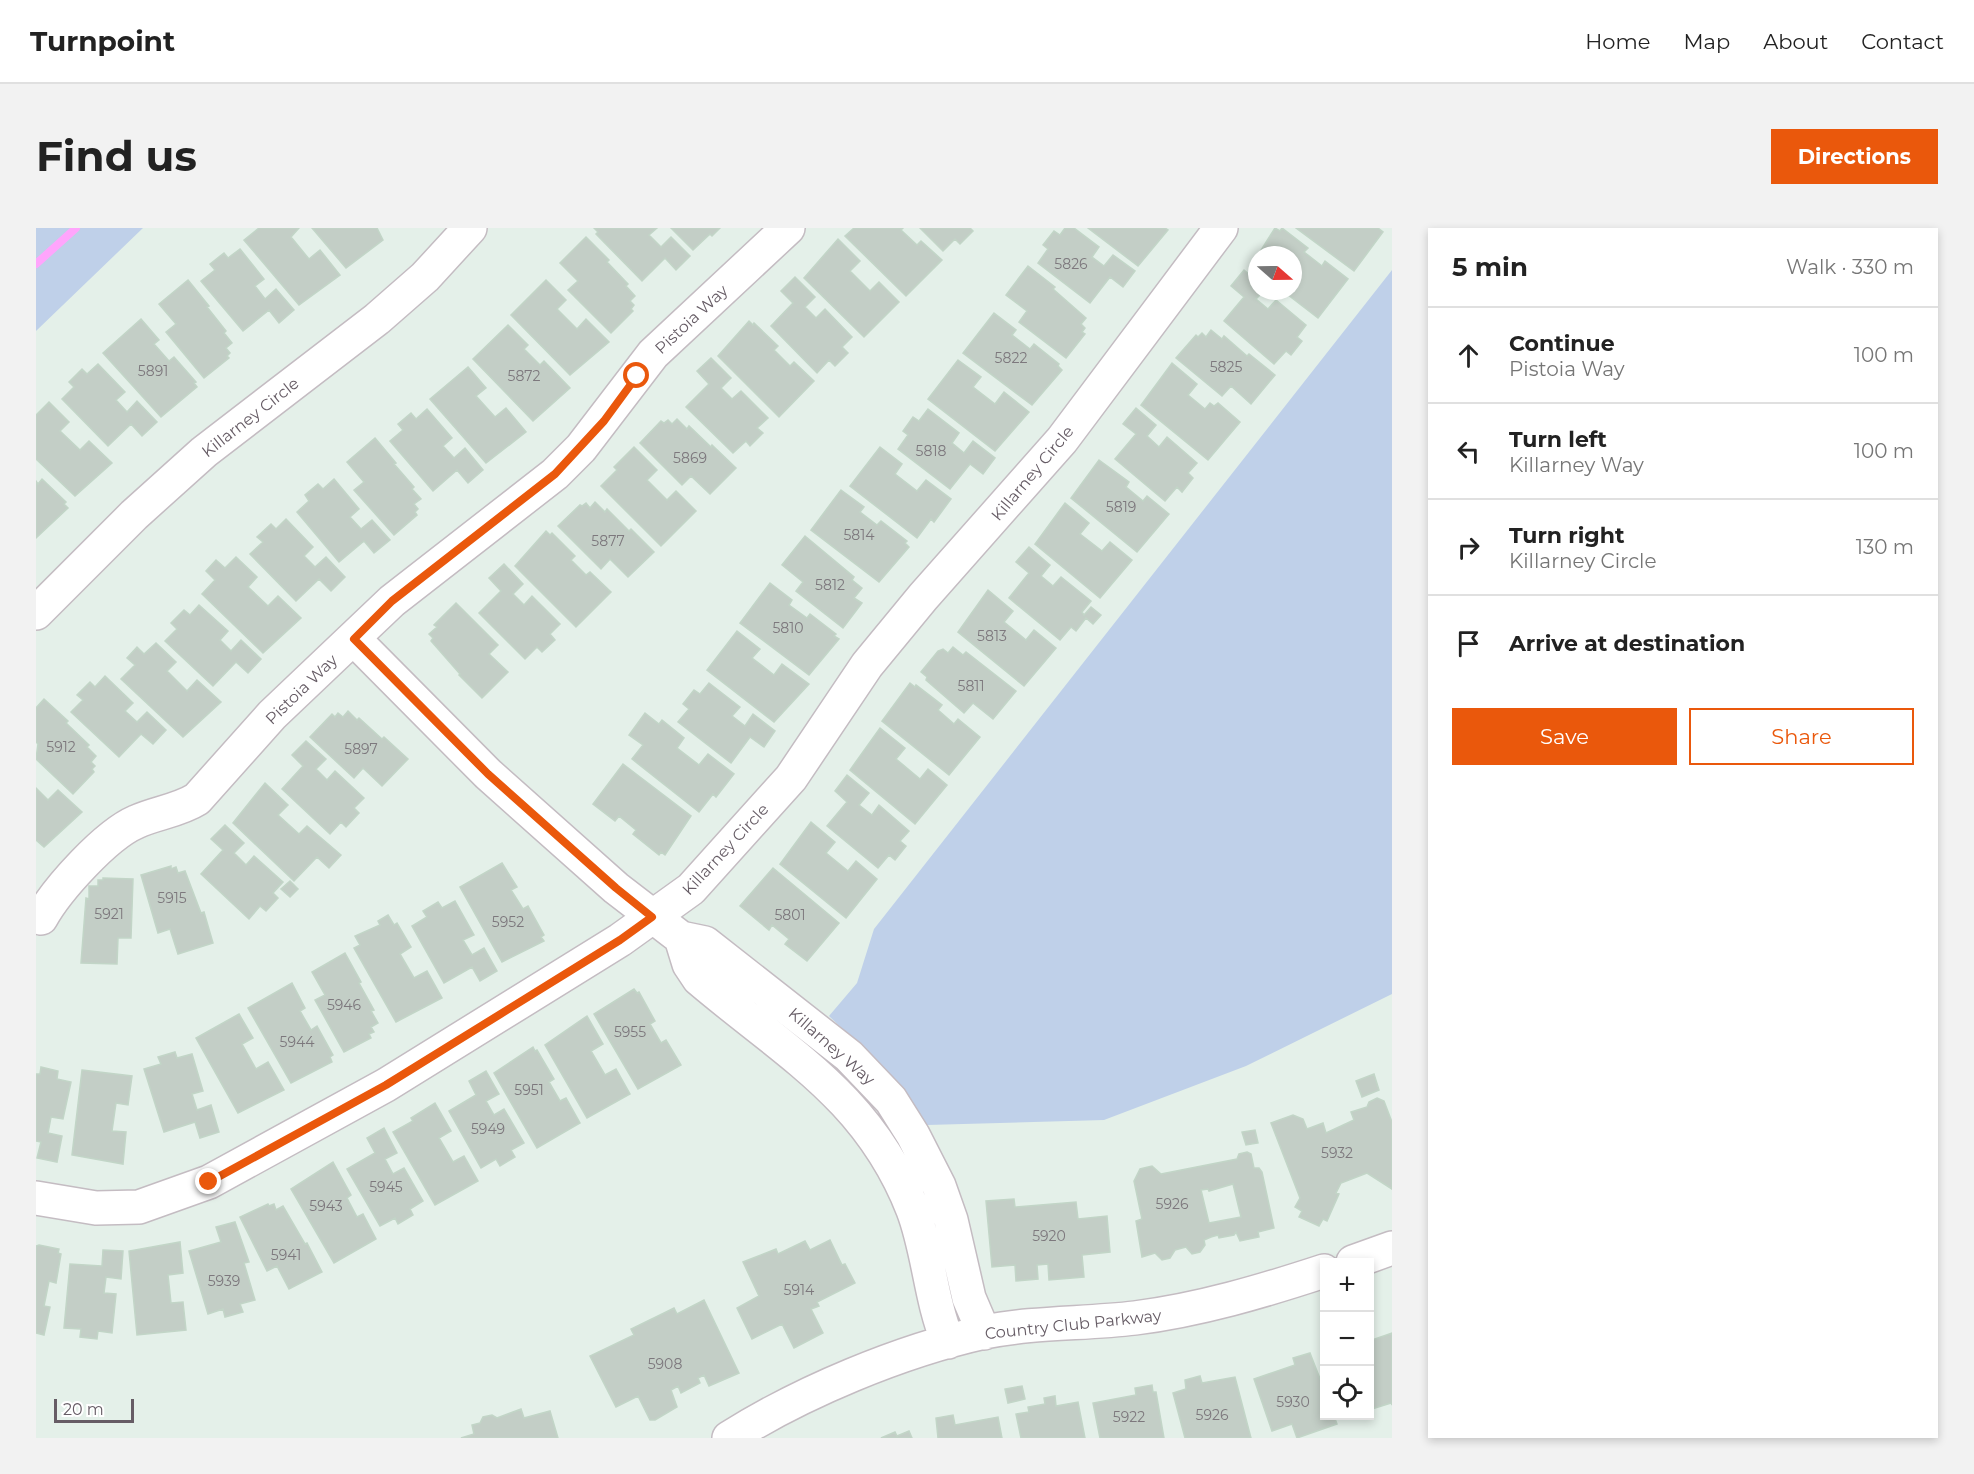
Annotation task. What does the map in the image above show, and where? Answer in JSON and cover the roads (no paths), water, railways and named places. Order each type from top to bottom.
[{"type":"street","name":"Killarney Circle","points":[[36,613],[134,515],[204,452],[377,319],[425,277],[470,228]]},
{"type":"street","name":"Pistoia Way","points":[[42,918],[56,895],[108,841],[135,822],[197,799],[272,715],[392,601],[555,474],[593,435],[653,354],[788,228]]},
{"type":"street","name":"Killarney Circle","points":[[36,1198],[96,1208],[139,1207],[157,1203],[209,1182],[386,1085],[620,940],[691,889],[791,778],[867,665],[923,597],[1062,440],[1221,228]]},
{"type":"street","name":"Killarney Way","points":[[354,639],[488,774],[616,888],[681,938],[705,943],[849,1056],[891,1100],[913,1135],[939,1186],[951,1220],[969,1298],[984,1332]]},
{"type":"street","name":"Killarney Way","points":[[681,938],[689,964],[699,979],[815,1071],[865,1123],[880,1144],[913,1211],[936,1311],[948,1342]]},
{"type":"street","points":[[1366,1258],[1392,1248]]},
{"type":"street","name":"Country Club Parkway","points":[[729,1438],[791,1403],[844,1378],[948,1342],[984,1332],[1176,1312],[1320,1272]]},
{"type":"waterway","points":[[36,264],[76,228]]}]
